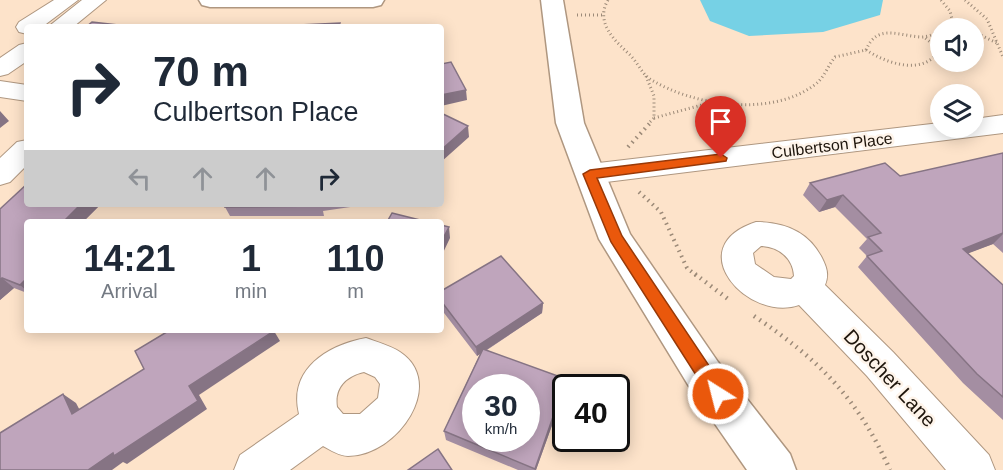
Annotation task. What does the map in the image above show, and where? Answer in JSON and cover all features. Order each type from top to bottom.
[{"type":"street","points":[[32,24],[68,0]]},
{"type":"street","points":[[63,24],[96,0]]},
{"type":"street","points":[[210,0],[373,0]]},
{"type":"street","points":[[552,0],[570,123],[616,238],[704,375],[774,470]]},
{"type":"street","points":[[0,45],[24,29]]},
{"type":"street","points":[[0,69],[24,52]]},
{"type":"street","points":[[0,89],[24,93]]},
{"type":"street","name":"Culbertson Place","points":[[590,174],[1003,124]]},
{"type":"street","points":[[0,175],[24,152]]},
{"type":"street","name":"Doscher Lane","points":[[805,288],[880,364],[974,470]]},
{"type":"street","points":[[255,470],[322,422]]},
{"type":"path","points":[[608,0],[603,15],[609,33],[636,61],[646,76],[674,92],[713,102]]},
{"type":"path","points":[[941,0],[950,11],[952,18]]},
{"type":"path","points":[[964,0],[983,12],[995,33],[1003,57]]},
{"type":"path","points":[[654,118],[713,102],[771,102],[796,96],[815,85],[831,59],[839,54],[866,50],[874,57],[894,63],[919,64],[938,57],[940,50],[924,37],[904,32],[885,33],[870,39],[866,50]]},
{"type":"path","points":[[924,37],[930,35]]},
{"type":"path","points":[[984,37],[997,43]]},
{"type":"water","points":[[700,0],[883,0],[880,15],[823,32],[749,36],[710,21]]},
{"type":"building","points":[[451,62],[466,90],[444,94],[444,63]]},
{"type":"building","points":[[444,114],[468,126],[444,147]]},
{"type":"building","points":[[1003,153],[1003,233],[963,249],[1003,285],[1003,397],[977,374],[867,256],[882,251],[868,237],[881,233],[843,195],[827,200],[810,183],[885,163],[900,176]]},
{"type":"building","points":[[24,187],[24,207],[78,207],[66,219],[24,219],[24,281],[20,285],[2,278],[0,280],[0,209]]},
{"type":"building","points":[[392,213],[416,219],[389,219]]},
{"type":"building","points":[[444,226],[449,227],[444,236]]},
{"type":"building","points":[[501,256],[543,303],[476,347],[444,305],[444,289]]},
{"type":"building","points":[[165,333],[271,333],[189,386],[198,401],[114,456],[113,453],[88,470],[0,470],[0,433],[63,394],[72,414],[144,369],[135,351]]},
{"type":"building","points":[[483,349],[552,374],[552,420],[535,469],[494,452],[540,452],[540,374],[471,374]]},
{"type":"building","points":[[462,393],[462,439],[444,431]]},
{"type":"building","points":[[438,449],[452,470],[408,470]]},
{"type":"route","points":[[718,394],[616,238],[590,174],[721,158]]}]
